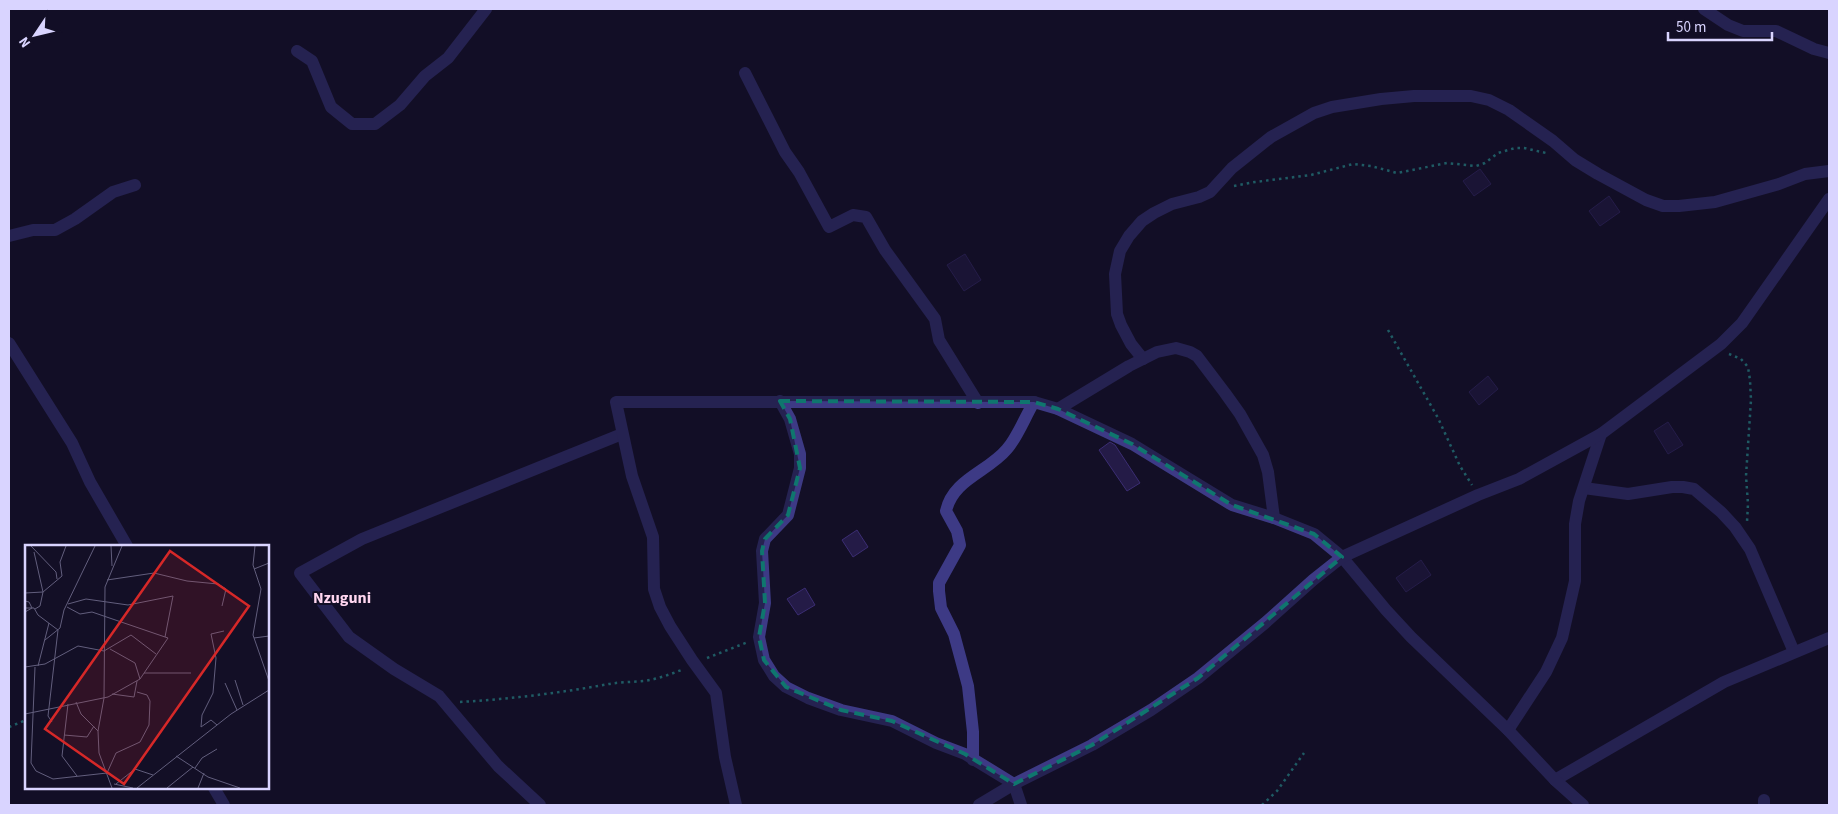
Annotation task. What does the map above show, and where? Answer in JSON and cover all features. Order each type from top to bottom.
[{"type":"street","points":[[297,51],[312,60],[331,106],[352,124],[374,124],[400,105],[425,76],[448,58],[486,9]]},
{"type":"street","points":[[1704,9],[1728,25],[1743,31],[1776,31],[1814,49],[1829,53]]},
{"type":"street","points":[[746,72],[785,152],[800,172],[830,227],[853,215],[866,217],[885,250],[935,319],[939,340],[978,403]]},
{"type":"street","points":[[1143,358],[1131,344],[1117,314],[1115,274],[1120,251],[1129,236],[1142,221],[1154,213],[1172,204],[1210,192],[1248,154],[1271,137],[1314,113],[1332,107],[1381,99],[1432,95],[1471,96],[1489,100],[1553,141],[1575,160],[1646,200],[1663,206],[1714,202],[1780,184],[1805,174],[1829,171]]},
{"type":"street","points":[[9,236],[33,230],[55,230],[75,219],[113,192],[135,185]]},
{"type":"street","points":[[979,805],[1014,784],[1101,740],[1151,710],[1198,678],[1342,557],[1478,495],[1519,479],[1601,434],[1712,350],[1742,323],[1829,199]]},
{"type":"street","points":[[9,343],[72,443],[90,482],[126,545]]},
{"type":"street","points":[[1058,409],[1143,358],[1170,348],[1182,348],[1196,356],[1240,414],[1264,455],[1274,518]]},
{"type":"street","points":[[780,401],[790,419],[800,454],[800,468],[788,515],[765,539],[762,551],[764,603],[759,637],[764,660],[774,676],[786,687],[808,698],[841,710],[892,721],[973,760],[1014,784],[1021,805]]},
{"type":"street","points":[[736,805],[725,757],[716,693],[670,626],[660,607],[654,589],[653,537],[636,492],[616,402],[1034,402],[1058,409],[1132,444],[1232,505],[1274,518],[1314,534],[1342,557],[1411,637],[1508,730],[1555,780],[1583,805]]},
{"type":"street","points":[[973,760],[973,732],[968,686],[954,634],[941,608],[939,591],[939,583],[960,545],[957,531],[946,511],[948,500],[958,488],[1006,451],[1034,402]]},
{"type":"street","points":[[540,805],[498,766],[445,702],[433,692],[394,669],[349,637],[300,573],[362,539],[622,434]]},
{"type":"street","points":[[1508,730],[1546,672],[1562,638],[1575,581],[1575,524],[1579,501],[1601,434]]},
{"type":"street","points":[[1584,488],[1628,494],[1672,487],[1694,490],[1721,512],[1750,548],[1794,652]]},
{"type":"street","points":[[1555,780],[1724,682],[1829,638]]},
{"type":"street","points":[[215,789],[224,805]]},
{"type":"path","points":[[1210,192],[1255,182],[1311,175],[1353,164],[1371,166],[1397,173],[1447,163],[1476,166],[1498,153],[1515,148],[1535,150],[1549,154]]},
{"type":"path","points":[[1388,330],[1438,418],[1460,466],[1478,495]]},
{"type":"path","points":[[1712,350],[1741,359],[1748,367],[1751,400],[1746,476],[1747,524],[1744,539]]},
{"type":"path","points":[[445,702],[493,700],[565,692],[611,683],[654,680],[759,637]]},
{"type":"path","points":[[9,726],[25,720]]},
{"type":"path","points":[[1262,805],[1278,791],[1304,753]]},
{"type":"highlighted area","points":[[780,401],[1034,402],[1058,409],[1132,444],[1232,505],[1314,534],[1342,557],[1198,678],[1092,745],[1014,784],[965,754],[892,721],[841,710],[786,687],[764,660],[759,637],[765,603],[762,551],[765,539],[788,515],[800,468],[790,419]]},
{"type":"building","points":[[1480,169],[1491,184],[1474,196],[1463,181]]},
{"type":"building","points":[[1609,196],[1620,212],[1600,226],[1589,211]]},
{"type":"building","points":[[965,254],[981,280],[964,291],[947,265]]},
{"type":"building","points":[[1488,376],[1498,389],[1479,405],[1469,392]]},
{"type":"building","points":[[1668,422],[1683,445],[1668,454],[1654,431]]},
{"type":"building","points":[[1110,442],[1115,445],[1140,483],[1127,491],[1099,450]]},
{"type":"building","points":[[857,530],[868,547],[853,557],[842,540]]},
{"type":"building","points":[[1421,560],[1431,575],[1406,592],[1396,578]]},
{"type":"building","points":[[805,588],[815,605],[798,615],[787,599]]},
{"type":"district","name":"Nzuguni","points":[[342,597]]}]
